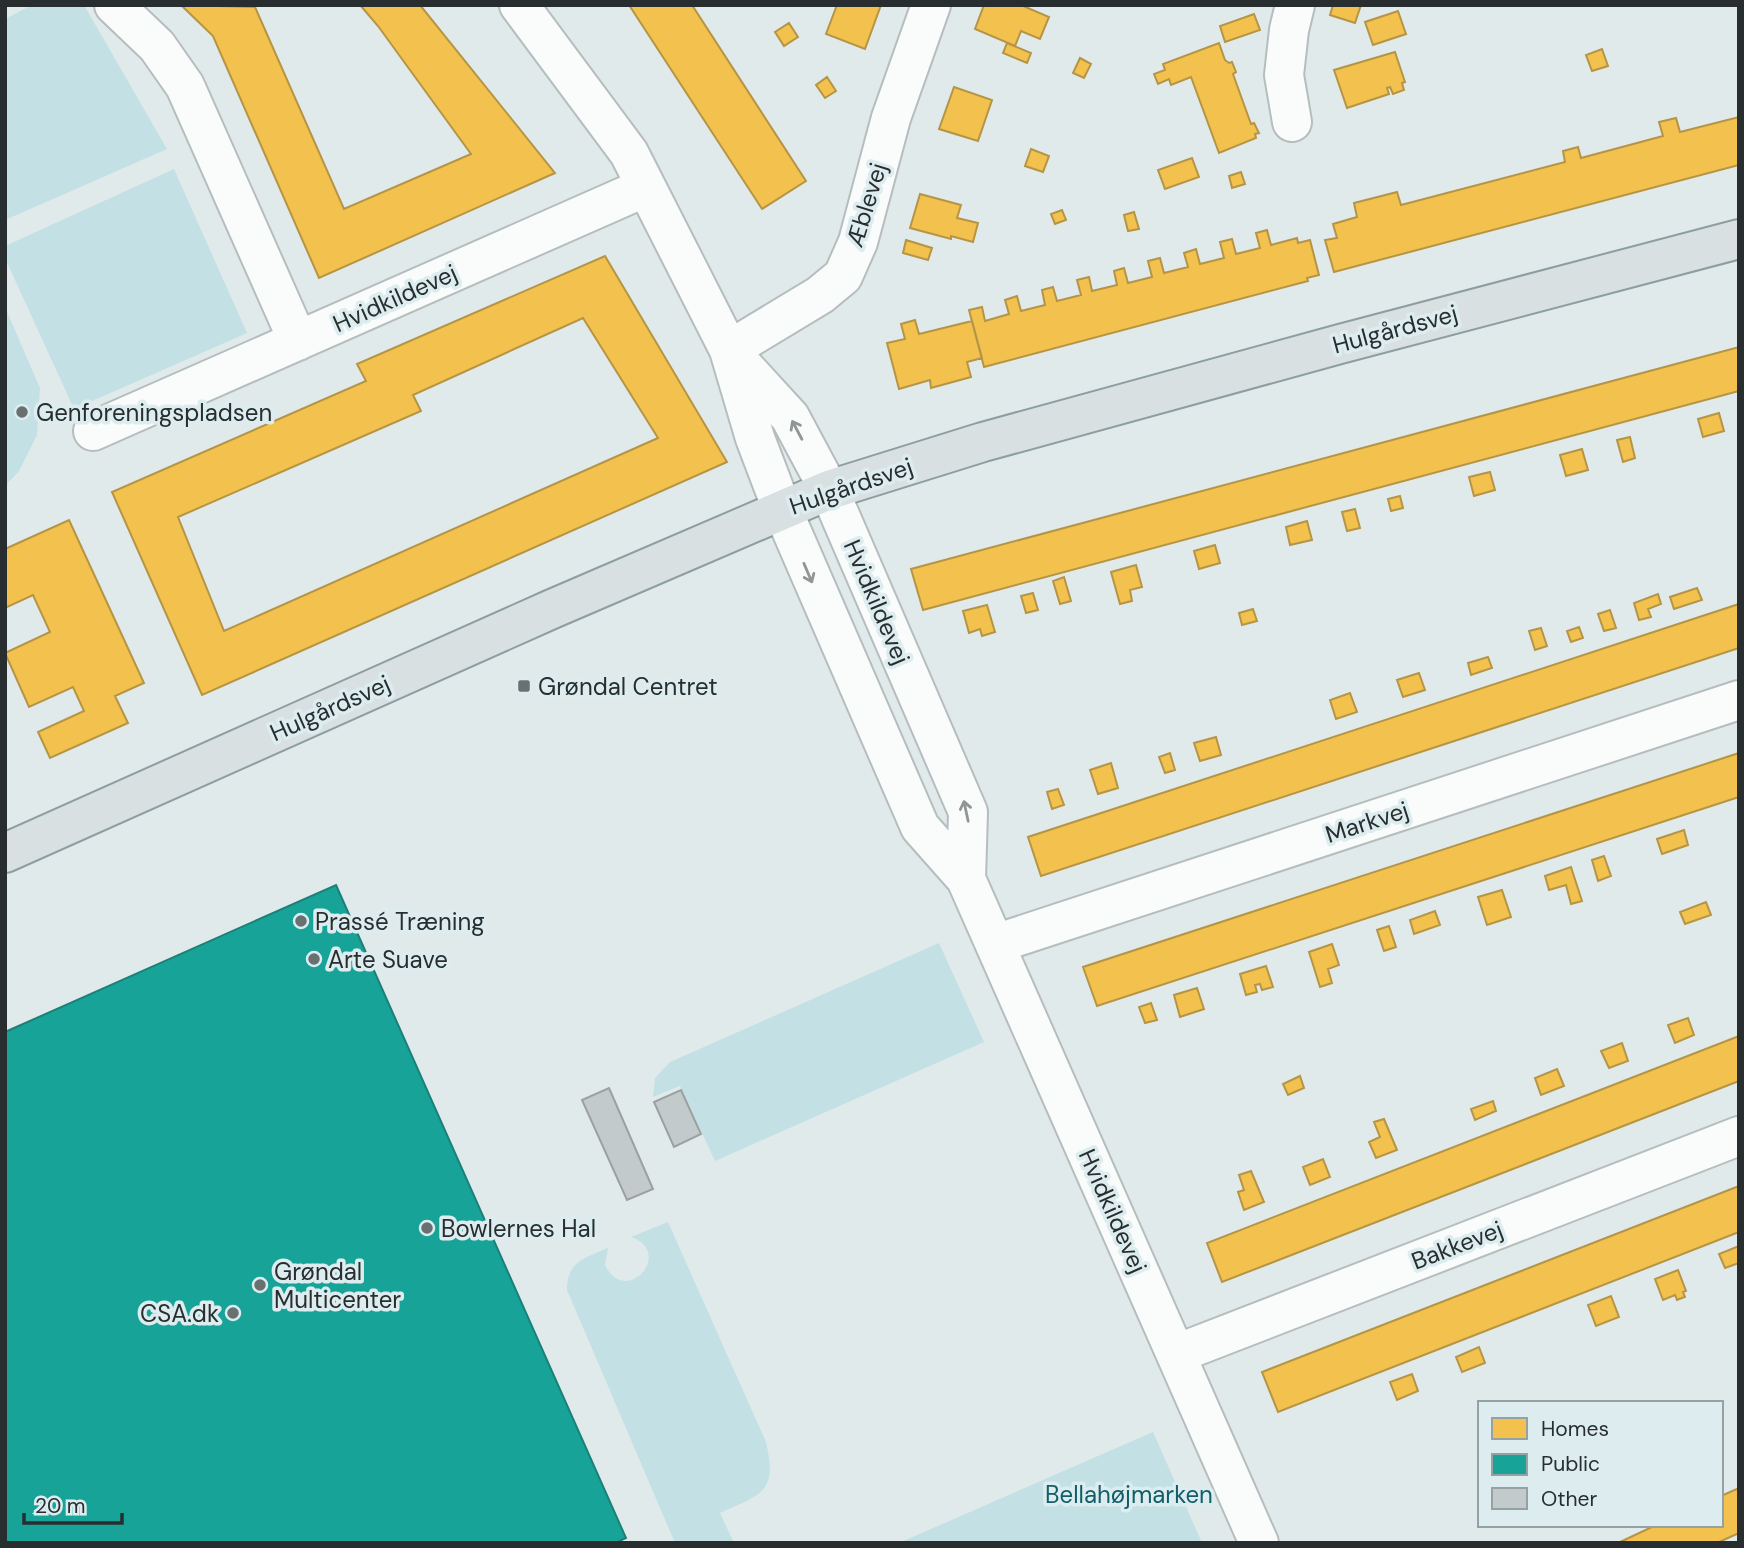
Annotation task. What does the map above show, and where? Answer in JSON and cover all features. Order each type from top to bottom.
[{"type":"main road","name":"Hulgårdsvej","points":[[5,853],[552,609],[829,490],[971,446],[1340,344],[1739,239]]},
{"type":"street","points":[[93,431],[298,341],[185,86],[157,46],[114,5]]},
{"type":"street","name":"Hvidkildevej","points":[[519,5],[629,153],[729,350],[755,438],[782,509],[920,827],[966,879],[1259,1543]]},
{"type":"street","name":"Æblevej","points":[[729,350],[820,295],[843,276],[858,242],[891,118],[931,5]]},
{"type":"street","points":[[1292,122],[1284,75],[1295,5]]},
{"type":"street","name":"Hvidkildevej","points":[[298,341],[646,187]]},
{"type":"street","name":"Hvidkildevej","points":[[729,350],[790,417],[829,490],[968,812],[966,879]]},
{"type":"street","name":"Markvej","points":[[995,944],[1739,700]]},
{"type":"street","name":"Bakkevej","points":[[1176,1354],[1739,1136]]},
{"type":"green space","points":[[32,5],[84,5],[167,149],[5,220],[5,19]]},
{"type":"green space","points":[[174,169],[247,333],[74,409],[5,258],[5,246]]},
{"type":"green space","name":"Genforeningspladsen","points":[[5,307],[40,388],[37,435],[19,471],[5,486]]},
{"type":"green space","points":[[939,943],[984,1042],[715,1161],[680,1086],[653,1097],[655,1078],[670,1062]]},
{"type":"green space","points":[[668,1222],[766,1442],[770,1472],[763,1490],[720,1513],[734,1543],[675,1543],[567,1290],[574,1267],[585,1258],[608,1248],[605,1265],[614,1277],[624,1281],[634,1279],[648,1264],[648,1254],[643,1244],[631,1237]]},
{"type":"green space","name":"Bellahøjmarken","points":[[1153,1432],[1202,1543],[899,1543]]},
{"type":"building: Homes","points":[[181,5],[255,7],[344,209],[471,154],[360,5],[420,5],[555,173],[319,278],[213,36]]},
{"type":"building: Homes","points":[[629,5],[692,5],[806,181],[762,209]]},
{"type":"building: Homes","points":[[837,5],[881,5],[865,49],[826,34]]},
{"type":"building: Homes","points":[[984,5],[1021,5],[1049,17],[1040,39],[1021,31],[1015,46],[975,29]]},
{"type":"building: Homes","points":[[1333,5],[1361,5],[1355,23],[1330,15]]},
{"type":"building: Homes","points":[[1398,11],[1406,34],[1373,45],[1365,22]]},
{"type":"building: Homes","points":[[1254,14],[1260,30],[1225,42],[1220,26]]},
{"type":"building: Homes","points":[[789,23],[798,37],[784,46],[775,32]]},
{"type":"building: Homes","points":[[1007,43],[1031,53],[1027,63],[1003,53]]},
{"type":"building: Homes","points":[[1219,43],[1225,60],[1232,62],[1236,72],[1233,74],[1251,124],[1254,123],[1259,133],[1255,134],[1256,138],[1219,153],[1191,77],[1171,85],[1169,79],[1158,84],[1154,74],[1165,70],[1163,64]]},
{"type":"building: Homes","points":[[1602,49],[1608,66],[1592,71],[1586,55]]},
{"type":"building: Homes","points":[[1395,52],[1405,82],[1402,83],[1404,90],[1393,94],[1390,87],[1387,88],[1389,94],[1347,108],[1334,70]]},
{"type":"building: Homes","points":[[1080,58],[1091,64],[1084,78],[1073,73]]},
{"type":"building: Homes","points":[[827,77],[836,91],[825,98],[816,85]]},
{"type":"building: Homes","points":[[954,87],[992,100],[978,141],[939,129]]},
{"type":"building: Homes","points":[[1739,117],[1739,165],[1334,272],[1325,240],[1337,238],[1333,224],[1357,217],[1354,203],[1397,192],[1401,205],[1565,162],[1563,151],[1578,147],[1581,158],[1663,136],[1659,122],[1676,118],[1680,132]]},
{"type":"building: Homes","points":[[1031,149],[1049,156],[1043,172],[1025,166]]},
{"type":"building: Homes","points":[[1192,158],[1199,177],[1165,189],[1158,170]]},
{"type":"building: Homes","points":[[1241,172],[1245,184],[1232,188],[1229,176]]},
{"type":"building: Homes","points":[[920,194],[961,205],[957,218],[978,223],[973,242],[910,228]]},
{"type":"building: Homes","points":[[1062,210],[1066,220],[1055,224],[1051,214]]},
{"type":"building: Homes","points":[[1134,212],[1139,229],[1128,231],[1124,215]]},
{"type":"building: Homes","points":[[1267,230],[1271,245],[1297,238],[1298,243],[1310,240],[1319,275],[1307,278],[1308,281],[984,367],[969,310],[982,307],[985,321],[1009,314],[1005,300],[1017,296],[1021,311],[1045,305],[1042,290],[1053,287],[1057,301],[1081,295],[1077,280],[1089,277],[1092,291],[1117,285],[1114,271],[1124,268],[1128,283],[1152,277],[1148,261],[1160,258],[1164,273],[1188,267],[1184,253],[1196,249],[1200,264],[1224,258],[1220,242],[1232,239],[1236,254],[1260,248],[1256,233]]},
{"type":"building: Homes","points":[[906,240],[932,248],[928,260],[903,253]]},
{"type":"building: Homes","points":[[605,256],[727,462],[202,695],[112,492],[366,381],[357,364]],"holes":[[[583,318],[658,438],[224,631],[178,517],[421,411],[413,395]]]},
{"type":"building: Homes","points":[[915,320],[919,334],[972,321],[982,358],[967,362],[971,377],[931,388],[930,380],[899,389],[887,343],[905,339],[901,324]]},
{"type":"building: Homes","points":[[1739,347],[1739,391],[923,610],[911,569]]},
{"type":"building: Homes","points":[[1719,413],[1724,431],[1703,437],[1698,419]]},
{"type":"building: Homes","points":[[1630,437],[1635,458],[1623,462],[1617,440]]},
{"type":"building: Homes","points":[[1582,449],[1588,470],[1566,476],[1560,455]]},
{"type":"building: Homes","points":[[1490,472],[1495,490],[1474,496],[1469,477]]},
{"type":"building: Homes","points":[[1400,496],[1403,508],[1391,511],[1388,499]]},
{"type":"building: Homes","points":[[1355,509],[1360,528],[1347,531],[1342,512]]},
{"type":"building: Homes","points":[[69,520],[144,683],[115,696],[128,723],[50,758],[38,732],[84,711],[73,687],[29,707],[5,653],[50,632],[33,595],[5,608],[5,549]]},
{"type":"building: Homes","points":[[1307,521],[1312,540],[1290,545],[1286,527]]},
{"type":"building: Homes","points":[[1215,545],[1220,563],[1199,569],[1194,551]]},
{"type":"building: Homes","points":[[1136,565],[1142,587],[1130,590],[1132,601],[1120,604],[1111,572]]},
{"type":"building: Homes","points":[[1064,577],[1071,601],[1060,604],[1053,581]]},
{"type":"building: Homes","points":[[1697,588],[1702,600],[1674,609],[1670,597]]},
{"type":"building: Homes","points":[[1033,593],[1038,610],[1026,613],[1021,596]]},
{"type":"building: Homes","points":[[1658,594],[1661,604],[1648,609],[1651,617],[1639,620],[1634,603]]},
{"type":"building: Homes","points":[[1739,604],[1739,648],[1041,876],[1028,837]]},
{"type":"building: Homes","points":[[987,605],[995,632],[982,636],[980,629],[969,633],[963,611]]},
{"type":"building: Homes","points":[[1253,609],[1257,621],[1242,625],[1239,613]]},
{"type":"building: Homes","points":[[1610,610],[1616,628],[1604,631],[1598,614]]},
{"type":"building: Homes","points":[[1579,627],[1583,638],[1571,642],[1567,631]]},
{"type":"building: Homes","points":[[1541,628],[1547,646],[1535,650],[1529,631]]},
{"type":"building: Homes","points":[[1488,657],[1492,668],[1471,675],[1468,663]]},
{"type":"building: Homes","points":[[1419,673],[1425,690],[1403,697],[1397,680]]},
{"type":"building: Homes","points":[[1350,693],[1357,712],[1336,719],[1330,700]]},
{"type":"building: Homes","points":[[1216,737],[1221,755],[1200,761],[1194,743]]},
{"type":"building: Homes","points":[[1170,753],[1175,770],[1165,773],[1159,757]]},
{"type":"building: Homes","points":[[1739,753],[1739,797],[1097,1006],[1083,967]]},
{"type":"building: Homes","points":[[1111,763],[1118,788],[1098,794],[1090,770]]},
{"type":"building: Homes","points":[[1058,789],[1064,805],[1052,809],[1047,792]]},
{"type":"building: Homes","points":[[1684,830],[1688,845],[1662,854],[1657,839]]},
{"type":"building: Homes","points":[[1604,856],[1611,876],[1598,881],[1592,860]]},
{"type":"building: Homes","points":[[1571,867],[1582,901],[1571,904],[1566,885],[1549,890],[1545,876]]},
{"type":"building: Homes","points":[[1502,890],[1511,917],[1487,925],[1478,897]]},
{"type":"building: Homes","points":[[1706,902],[1711,915],[1685,924],[1680,912]]},
{"type":"building: Homes","points":[[1435,911],[1440,925],[1414,934],[1410,920]]},
{"type":"building: Homes","points":[[1389,926],[1396,947],[1384,951],[1377,930]]},
{"type":"building: Homes","points":[[1332,944],[1339,965],[1328,969],[1332,983],[1320,987],[1309,952]]},
{"type":"building: Homes","points":[[1266,966],[1273,987],[1262,990],[1260,984],[1255,985],[1257,992],[1246,995],[1240,974]]},
{"type":"building: Homes","points":[[1197,988],[1204,1009],[1180,1017],[1174,995]]},
{"type":"building: Homes","points":[[1151,1003],[1157,1020],[1145,1023],[1139,1007]]},
{"type":"building: Homes","points":[[1688,1018],[1694,1035],[1675,1043],[1668,1025]]},
{"type":"building: Homes","points":[[1739,1036],[1739,1081],[1222,1282],[1207,1243]]},
{"type":"building: Homes","points":[[1622,1043],[1628,1061],[1609,1068],[1601,1051]]},
{"type":"building: Homes","points":[[1557,1069],[1564,1086],[1541,1095],[1535,1078]]},
{"type":"building: Homes","points":[[1300,1076],[1304,1088],[1288,1095],[1283,1084]]},
{"type":"building: Homes","points":[[1493,1101],[1496,1111],[1475,1120],[1471,1109]]},
{"type":"building: Homes","points":[[1384,1119],[1397,1150],[1376,1158],[1369,1142],[1380,1137],[1374,1122]]},
{"type":"building: Homes","points":[[1323,1159],[1330,1177],[1310,1185],[1303,1167]]},
{"type":"building: Homes","points":[[1251,1171],[1264,1202],[1244,1210],[1238,1192],[1244,1190],[1239,1175]]},
{"type":"building: Homes","points":[[1739,1186],[1739,1232],[1278,1412],[1262,1372]]},
{"type":"building: Homes","points":[[1739,1246],[1739,1263],[1725,1268],[1719,1254]]},
{"type":"building: Homes","points":[[1678,1270],[1686,1291],[1683,1292],[1685,1297],[1677,1300],[1675,1295],[1663,1300],[1655,1279]]},
{"type":"building: Homes","points":[[1611,1296],[1619,1317],[1596,1326],[1588,1305]]},
{"type":"building: Homes","points":[[1479,1347],[1485,1363],[1462,1372],[1456,1357]]},
{"type":"building: Homes","points":[[1412,1374],[1418,1391],[1397,1400],[1390,1382]]},
{"type":"building: Homes","points":[[1739,1488],[1739,1533],[1717,1543],[1618,1543],[1652,1527],[1723,1527],[1723,1495]]},
{"type":"building: Public","name":"Grøndal Multicenter","points":[[336,885],[626,1538],[615,1543],[5,1543],[5,1032]]},
{"type":"building: Other","points":[[609,1088],[653,1189],[627,1200],[582,1100]]},
{"type":"building: Other","points":[[681,1090],[701,1134],[674,1147],[654,1102]]},
{"type":"place","name":"Genforeningspladsen","points":[[22,412]]},
{"type":"place","name":"Grøndal Centret","points":[[524,686]]},
{"type":"place","name":"Prassé Træning","points":[[301,921]]},
{"type":"place","name":"Arte Suave","points":[[314,959]]},
{"type":"place","name":"Bowlernes Hal","points":[[427,1228]]},
{"type":"place","name":"Grøndal Multicenter","points":[[260,1285]]},
{"type":"place","name":"CSA.dk","points":[[233,1313]]}]
